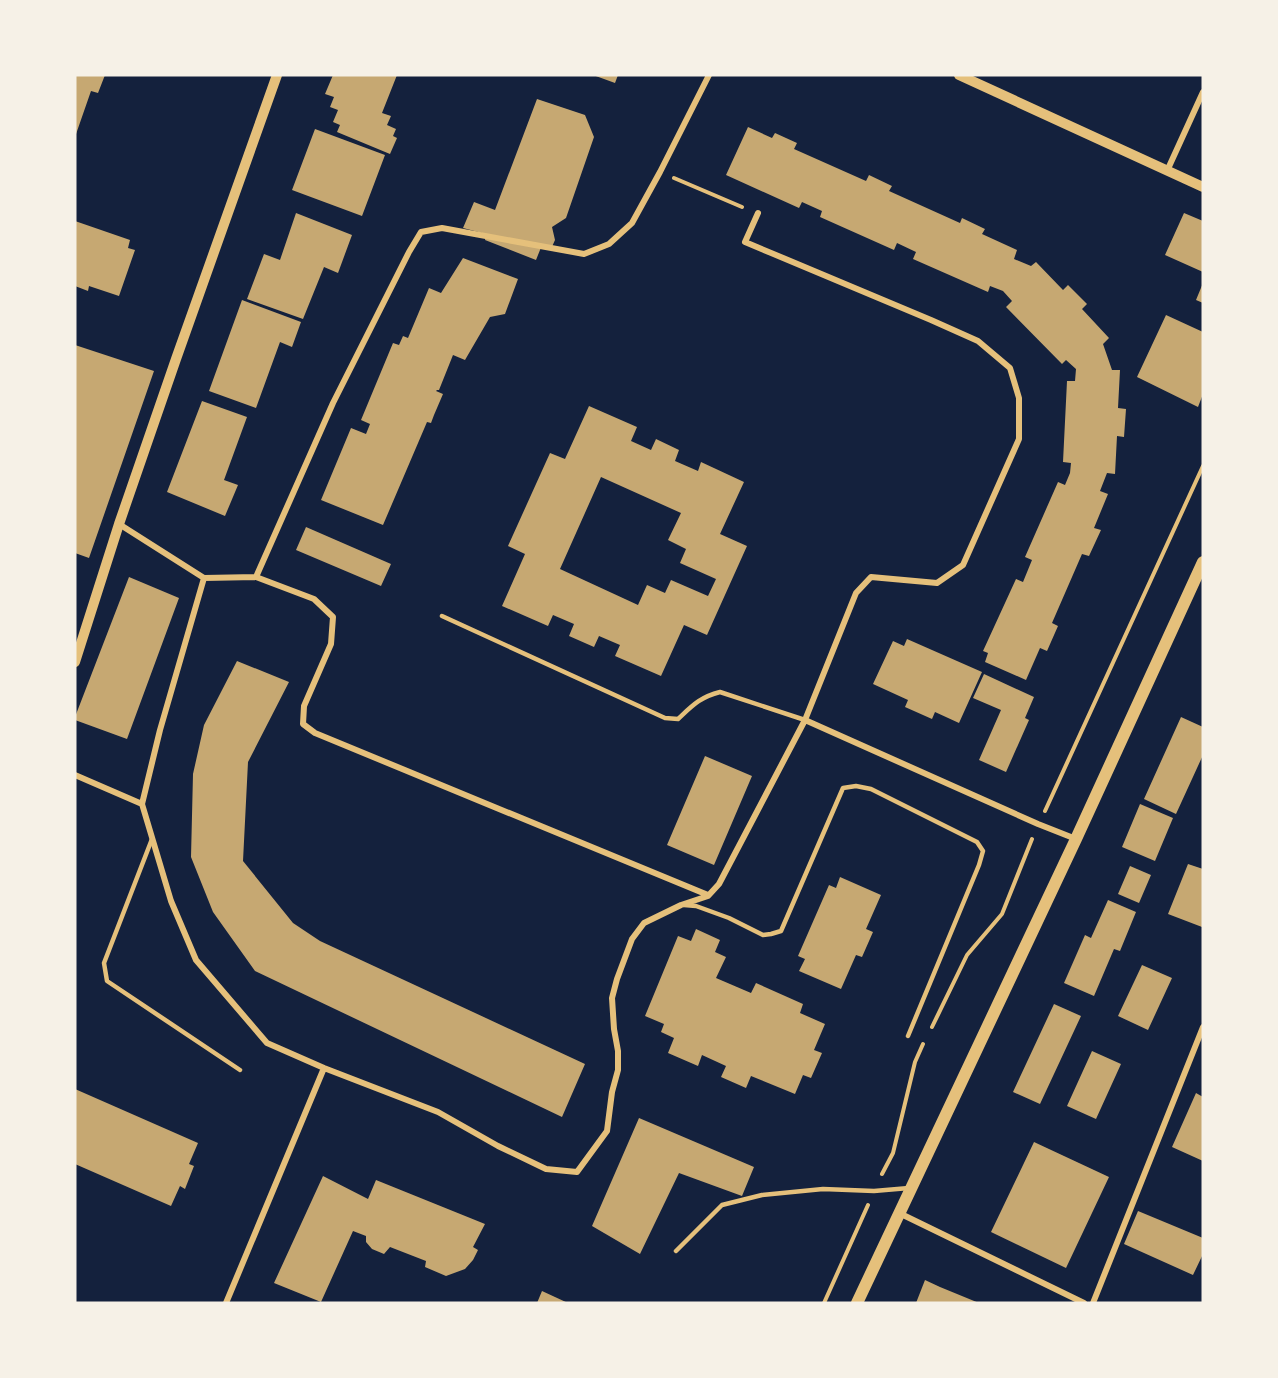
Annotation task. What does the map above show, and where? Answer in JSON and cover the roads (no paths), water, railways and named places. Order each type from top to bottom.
[{"type":"main road","points":[[857,1303],[1076,839],[1203,562]]},
{"type":"street","points":[[75,662],[119,524],[277,75]]},
{"type":"street","points":[[256,577],[333,403],[421,232],[442,228],[584,254],[609,244],[632,223],[709,75]]},
{"type":"street","points":[[959,75],[1203,187]]},
{"type":"street","points":[[1167,171],[1203,92]]},
{"type":"street","points":[[204,578],[160,730],[142,804],[171,901],[196,960],[267,1043],[324,1068],[438,1112],[498,1146],[546,1169],[577,1172],[607,1131],[612,1092],[618,1070],[612,999],[632,939],[645,924],[681,905],[708,896],[719,884],[805,720],[856,592],[871,577],[937,582],[963,565],[1019,440],[1019,398],[1010,368],[978,341],[745,242],[758,213]]},
{"type":"street","points":[[119,524],[204,578],[256,577],[314,599],[333,617],[331,644],[304,706],[303,724],[315,733],[708,896]]},
{"type":"street","points":[[805,720],[1076,839]]},
{"type":"street","points":[[75,775],[142,804]]},
{"type":"street","points":[[1093,1303],[1203,1027]]},
{"type":"street","points":[[226,1303],[324,1068]]},
{"type":"street","points":[[899,1214],[1084,1303]]},
{"type":"lane","points":[[442,616],[665,718],[678,719],[699,700],[720,692],[805,720]]},
{"type":"lane","points":[[681,905],[696,906],[729,918],[763,935],[781,931],[843,788],[856,786],[871,789],[977,842],[983,851],[979,865],[908,1036]]},
{"type":"lane","points":[[152,839],[104,963],[107,981],[240,1070]]},
{"type":"lane","points":[[676,1251],[722,1205],[762,1195],[823,1189],[874,1191],[912,1187]]}]
